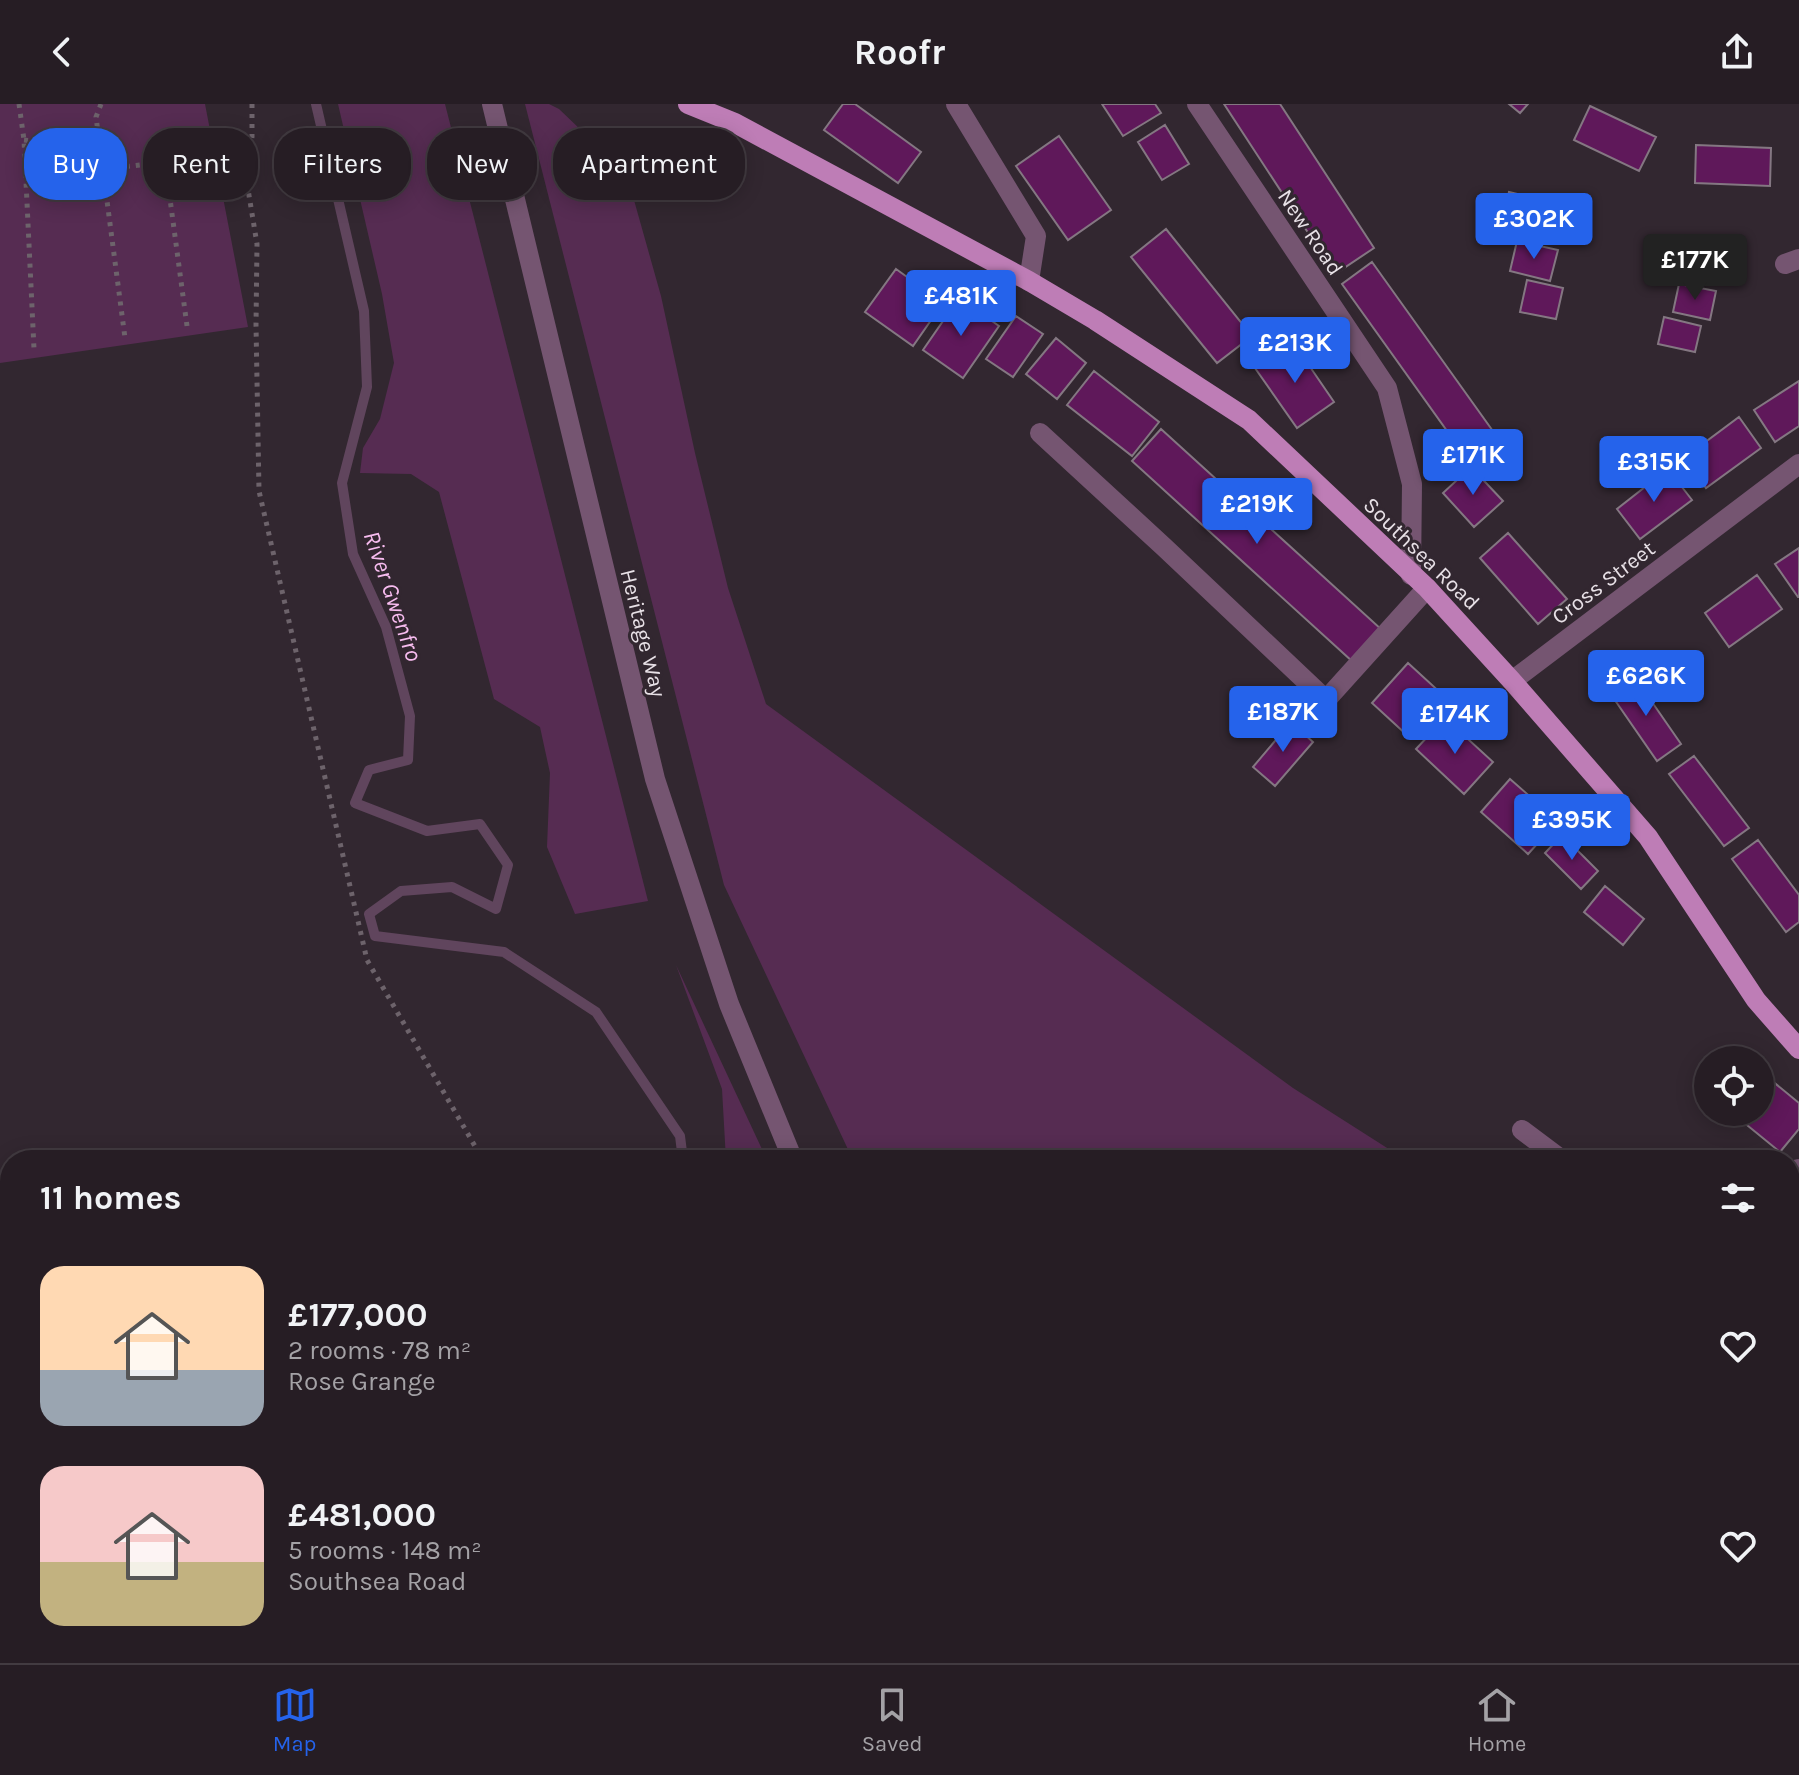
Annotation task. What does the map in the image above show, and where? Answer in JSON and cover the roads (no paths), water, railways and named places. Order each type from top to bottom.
[{"type":"main road","name":"Southsea Road","points":[[688,104],[735,123],[1029,281],[1249,420],[1427,588],[1512,681],[1648,837],[1756,1000],[1799,1049]]},
{"type":"street","name":"Heritage Way","points":[[492,104],[655,779],[729,1004],[789,1150]]},
{"type":"street","points":[[956,104],[1036,236],[1029,281]]},
{"type":"street","name":"New Road","points":[[1197,104],[1387,388],[1412,484],[1411,575]]},
{"type":"street","points":[[1040,433],[1326,700],[1427,588]]},
{"type":"street","name":"Cross Street","points":[[1512,681],[1799,464]]},
{"type":"street","points":[[1522,1130],[1549,1150]]},
{"type":"waterway","name":"River Gwenfro","points":[[316,104],[364,311],[367,387],[342,483],[353,554],[386,627],[410,716],[408,760],[369,770],[355,803],[427,831],[480,824],[508,865],[496,909],[452,887],[401,891],[369,914],[375,936],[504,952],[596,1012],[680,1136],[682,1150]]}]
